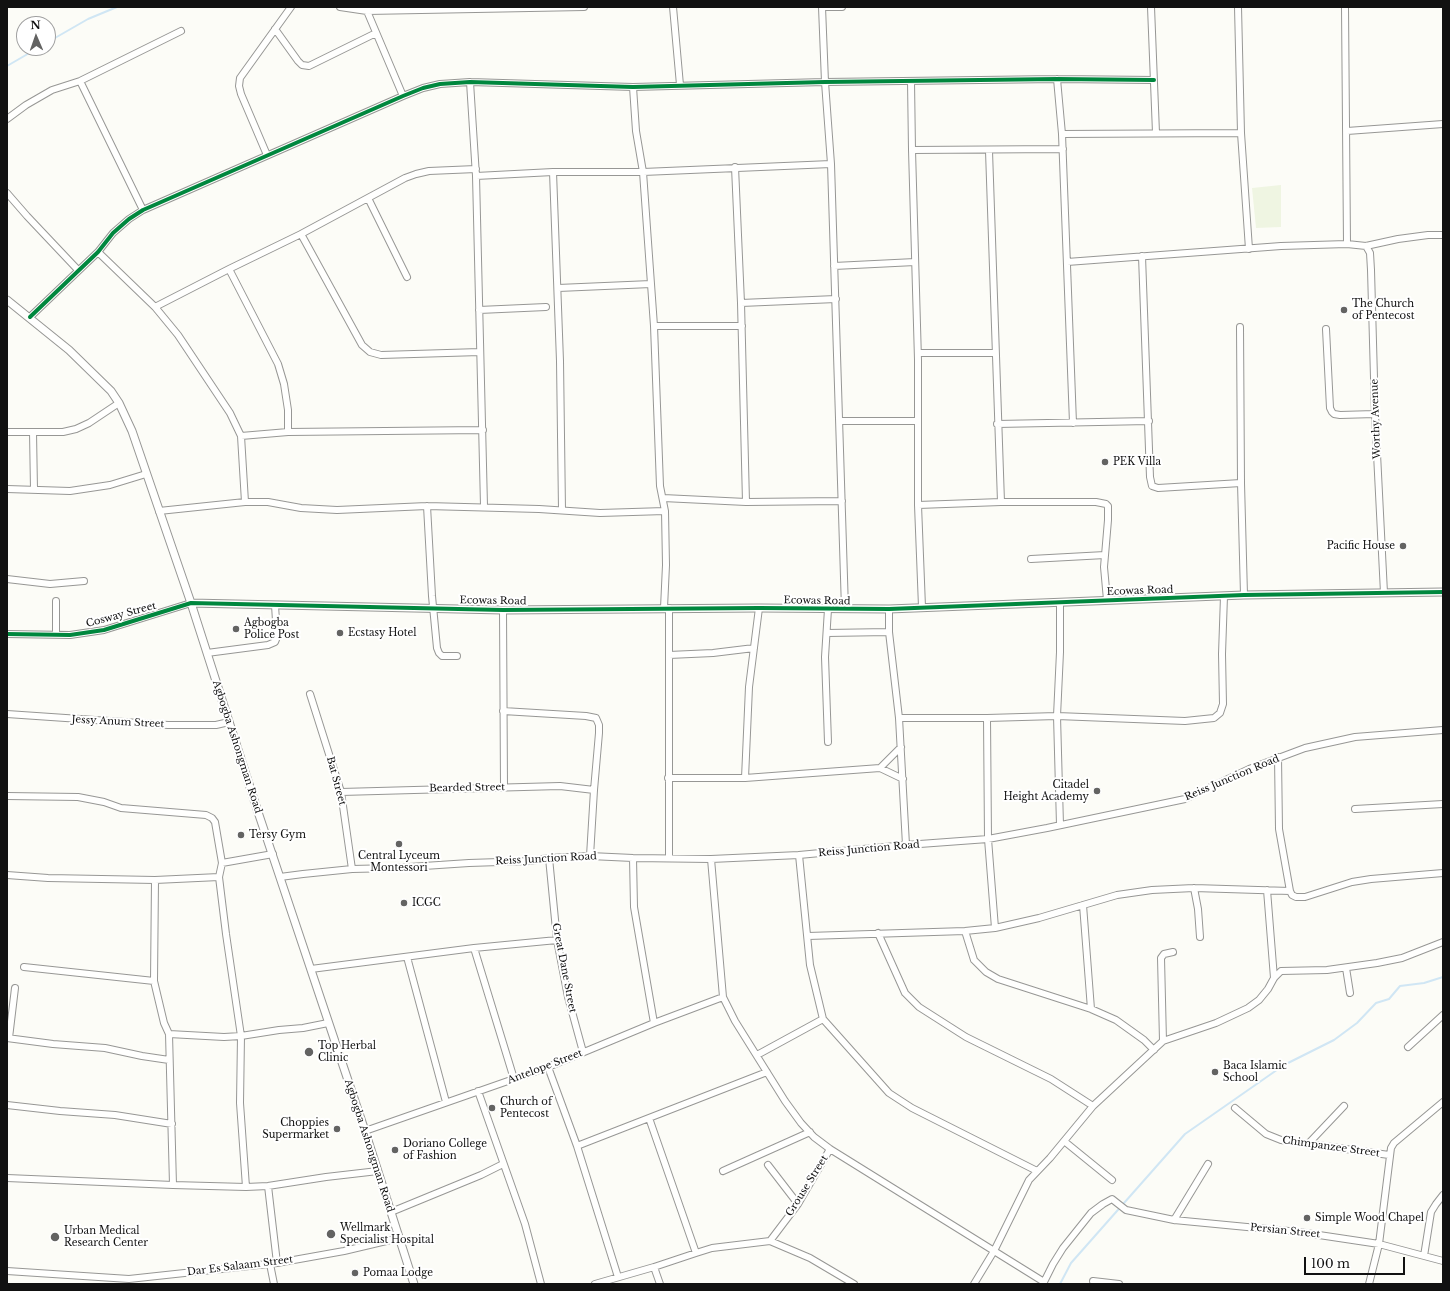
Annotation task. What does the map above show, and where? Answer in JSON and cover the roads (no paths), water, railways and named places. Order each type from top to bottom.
[{"type":"street","points":[[267,155],[241,94],[239,86],[240,78],[292,7]]},
{"type":"street","points":[[340,7],[367,11],[584,7]]},
{"type":"street","points":[[673,7],[680,85]]},
{"type":"street","points":[[842,7],[822,7],[825,82],[831,164],[845,610]]},
{"type":"street","points":[[1152,7],[1156,133]]},
{"type":"street","points":[[1238,7],[1241,133],[1249,249]]},
{"type":"street","points":[[1345,7],[1347,244]]},
{"type":"street","points":[[367,11],[403,96]]},
{"type":"street","points":[[275,29],[302,65],[309,66],[376,33]]},
{"type":"street","points":[[7,119],[26,105],[52,90],[80,81],[181,31]]},
{"type":"street","points":[[30,317],[98,252],[113,233],[129,219],[143,210],[403,96],[423,88],[440,84],[470,82],[633,87],[825,82],[1057,79],[1154,80]]},
{"type":"street","points":[[1057,79],[1062,134],[1068,262],[1073,422]]},
{"type":"street","points":[[80,81],[143,210]]},
{"type":"street","points":[[912,81],[912,150],[918,352],[918,505],[922,607]]},
{"type":"street","points":[[470,82],[476,169],[484,506]]},
{"type":"street","points":[[633,87],[636,131],[643,172],[654,326],[660,486],[665,511],[669,655],[669,858]]},
{"type":"street","points":[[1347,131],[1443,124]]},
{"type":"street","points":[[1062,134],[1241,133]]},
{"type":"street","points":[[912,150],[989,151],[1062,149]]},
{"type":"street","points":[[989,151],[997,424],[1001,502]]},
{"type":"street","points":[[476,176],[553,172],[643,172],[831,164]]},
{"type":"street","points":[[735,167],[742,326],[746,502]]},
{"type":"street","points":[[155,307],[301,234],[405,178],[429,171],[476,169]]},
{"type":"street","points":[[553,172],[562,434],[562,510]]},
{"type":"street","points":[[7,193],[78,270]]},
{"type":"street","points":[[368,198],[407,277]]},
{"type":"street","points":[[301,234],[362,345],[370,352],[381,355],[480,352]]},
{"type":"street","points":[[1068,262],[1281,246],[1347,244],[1366,246],[1398,239],[1428,235],[1443,235]]},
{"type":"street","name":"Worthy Avenue","points":[[1366,246],[1370,253],[1371,270],[1375,414],[1384,593]]},
{"type":"street","points":[[98,252],[155,307],[178,335],[230,413],[241,436],[245,502]]},
{"type":"street","points":[[1142,256],[1150,477],[1152,486],[1158,488],[1241,482]]},
{"type":"street","points":[[834,266],[915,262]]},
{"type":"street","points":[[229,269],[278,364],[284,384],[288,410],[288,432]]},
{"type":"street","points":[[558,288],[650,284]]},
{"type":"street","points":[[741,303],[836,299]]},
{"type":"street","name":"Agbogba Ashongman Road","points":[[7,300],[30,317],[84,364],[111,392],[119,403],[132,431],[191,603],[414,1284]]},
{"type":"street","points":[[479,310],[546,307]]},
{"type":"street","points":[[654,326],[742,326]]},
{"type":"street","points":[[1240,327],[1241,482],[1244,595]]},
{"type":"street","points":[[1326,329],[1330,408],[1332,412],[1340,415],[1375,414]]},
{"type":"street","points":[[918,352],[996,352]]},
{"type":"street","points":[[7,432],[63,432],[76,429],[89,423],[119,403]]},
{"type":"street","points":[[840,421],[918,421]]},
{"type":"street","points":[[997,424],[1149,421]]},
{"type":"street","points":[[241,436],[288,432],[483,430]]},
{"type":"street","points":[[33,432],[34,490]]},
{"type":"street","points":[[7,489],[70,491],[110,486],[146,474]]},
{"type":"street","points":[[663,498],[746,502],[842,500]]},
{"type":"street","points":[[159,511],[245,502],[268,502],[301,508],[336,510],[427,506],[484,506],[600,513],[665,511]]},
{"type":"street","points":[[918,505],[1001,502],[1096,502],[1106,504],[1108,506],[1105,556],[1107,600]]},
{"type":"street","points":[[427,506],[437,648],[442,656],[457,656]]},
{"type":"street","points":[[1031,559],[1105,556]]},
{"type":"street","points":[[7,579],[50,584],[84,581]]},
{"type":"street","name":"Ecowas Road","points":[[191,603],[503,610],[759,608],[845,610],[1244,595],[1443,592]]},
{"type":"street","points":[[899,718],[1057,716],[1185,721],[1214,718],[1220,713],[1222,704],[1224,596]]},
{"type":"street","points":[[56,601],[56,635]]},
{"type":"street","points":[[1060,602],[1060,652],[1057,716],[1060,825]]},
{"type":"street","name":"Cosway Street","points":[[7,634],[70,635],[104,630],[191,603]]},
{"type":"street","points":[[207,653],[268,645],[275,642],[277,636],[275,605]]},
{"type":"street","points":[[745,778],[749,688],[759,608]]},
{"type":"street","points":[[828,609],[825,657],[828,742]]},
{"type":"street","points":[[889,609],[889,632],[899,718],[906,845]]},
{"type":"street","points":[[503,610],[504,788]]},
{"type":"street","points":[[827,633],[889,632]]},
{"type":"street","points":[[669,655],[701,654],[754,648]]},
{"type":"street","name":"Bat Street","points":[[310,694],[341,792],[352,869]]},
{"type":"street","points":[[503,711],[586,716],[596,718],[599,724],[599,733],[590,856]]},
{"type":"street","name":"Jessy Anum Street","points":[[7,714],[168,725],[216,725],[229,722]]},
{"type":"street","points":[[987,718],[988,839],[995,928]]},
{"type":"street","name":"Reiss Junction Road","points":[[280,878],[352,869],[530,861],[549,858],[590,856],[711,859],[799,855],[988,839],[1186,799],[1249,769],[1305,748],[1355,737],[1443,730]]},
{"type":"street","points":[[880,768],[901,747]]},
{"type":"street","points":[[1278,757],[1279,829],[1292,895],[1296,897],[1305,897],[1352,882],[1371,879],[1443,873]]},
{"type":"street","points":[[668,778],[745,778],[880,768],[903,779]]},
{"type":"street","name":"Bearded Street","points":[[341,792],[566,786],[594,790]]},
{"type":"street","points":[[7,796],[78,797],[104,802],[121,808],[206,815],[212,818],[215,822],[222,863],[219,877],[241,1036],[240,1103],[246,1187]]},
{"type":"street","points":[[1355,809],[1443,804]]},
{"type":"street","points":[[222,863],[273,854]]},
{"type":"street","points":[[799,855],[810,965],[823,1019],[889,1093],[912,1108],[1037,1171]]},
{"type":"street","name":"Great Dane Street","points":[[549,858],[557,940],[568,997],[583,1052]]},
{"type":"street","points":[[633,858],[634,907],[654,1022]]},
{"type":"street","points":[[711,859],[723,997],[735,1021],[756,1055],[785,1101],[801,1123],[830,1149],[1043,1283]]},
{"type":"street","points":[[7,875],[48,878],[155,880],[219,877]]},
{"type":"street","points":[[155,880],[154,981],[164,1023],[169,1034],[173,1185]]},
{"type":"street","points":[[808,936],[965,931],[995,928],[1039,918],[1124,894],[1152,890],[1194,888],[1290,891]]},
{"type":"street","points":[[1194,888],[1198,909],[1200,937]]},
{"type":"street","points":[[1267,890],[1274,978]]},
{"type":"street","points":[[1083,905],[1091,1009]]},
{"type":"street","points":[[965,931],[974,960],[986,972],[998,979],[1091,1009],[1116,1020],[1144,1040],[1154,1050]]},
{"type":"street","points":[[878,934],[905,992],[919,1007],[966,1037],[1051,1078],[1093,1106]]},
{"type":"street","points":[[311,969],[474,948],[557,940]]},
{"type":"street","points":[[974,1284],[994,1251],[1029,1180],[1050,1158],[1093,1106],[1163,1041],[1216,1023],[1248,1008],[1259,1000],[1268,989],[1274,978],[1281,971],[1346,968],[1402,958],[1443,942]]},
{"type":"street","points":[[474,948],[514,1079]]},
{"type":"street","points":[[1163,1041],[1161,958],[1164,954],[1173,952]]},
{"type":"street","points":[[407,957],[446,1102]]},
{"type":"street","points":[[24,966],[154,981]]},
{"type":"street","points":[[1346,968],[1350,993]]},
{"type":"street","points":[[15,988],[8,1038],[105,1048],[169,1060]]},
{"type":"street","name":"Antelope Street","points":[[365,1131],[514,1079],[654,1022],[723,997]]},
{"type":"street","points":[[1408,1047],[1443,1015]]},
{"type":"street","points":[[756,1055],[823,1019]]},
{"type":"street","points":[[169,1034],[241,1036],[303,1028],[328,1023]]},
{"type":"street","points":[[548,1066],[577,1146],[618,1277]]},
{"type":"street","points":[[577,1146],[767,1072]]},
{"type":"street","points":[[478,1091],[525,1224],[541,1284]]},
{"type":"street","name":"Chimpanzee Street","points":[[1369,1284],[1379,1244],[1391,1148],[1394,1143],[1443,1102]]},
{"type":"street","points":[[7,1105],[60,1112],[115,1115],[172,1124]]},
{"type":"street","points":[[1308,1144],[1344,1106]]},
{"type":"street","name":"Chimpanzee Street","points":[[1235,1108],[1266,1134],[1281,1140],[1389,1155]]},
{"type":"street","points":[[649,1118],[696,1253]]},
{"type":"street","points":[[723,1171],[810,1132]]},
{"type":"street","points":[[1064,1141],[1112,1180]]},
{"type":"street","name":"Grouse Street","points":[[770,1241],[798,1204],[830,1149]]},
{"type":"street","points":[[391,1212],[481,1175],[503,1164]]},
{"type":"street","points":[[1174,1220],[1208,1164]]},
{"type":"street","points":[[768,1165],[798,1204]]},
{"type":"street","points":[[7,1178],[246,1187],[268,1186],[378,1171]]},
{"type":"street","points":[[268,1186],[277,1263]]},
{"type":"street","points":[[1424,1256],[1432,1212],[1443,1195]]},
{"type":"street","name":"Persian Street","points":[[1043,1283],[1052,1264],[1091,1213],[1112,1199],[1125,1209],[1174,1220],[1299,1232],[1379,1244],[1443,1261]]},
{"type":"street","name":"Dar Es Salaam Street","points":[[7,1271],[129,1280],[277,1263],[344,1251],[399,1238]]},
{"type":"street","points":[[594,1284],[654,1267],[712,1248],[770,1241],[810,1258],[854,1284]]},
{"type":"street","points":[[270,1264],[274,1284]]},
{"type":"street","points":[[654,1267],[660,1284]]},
{"type":"street","points":[[1093,1281],[1119,1284]]},
{"type":"waterway","points":[[56,37],[88,19],[117,7]]},
{"type":"waterway","points":[[7,66],[24,56]]},
{"type":"waterway","points":[[1060,1284],[1071,1263],[1185,1134],[1284,1065],[1334,1040],[1357,1023],[1376,1003],[1389,999],[1400,986],[1424,983],[1443,977]]},
{"type":"place","name":"The Church of Pentecost","points":[[1344,310]]},
{"type":"place","name":"PEK Villa","points":[[1105,462]]},
{"type":"place","name":"Pacific House","points":[[1403,546]]},
{"type":"place","name":"Agbogba Police Post","points":[[236,629]]},
{"type":"place","name":"Ecstasy Hotel","points":[[340,633]]},
{"type":"place","name":"Citadel Height Academy","points":[[1097,791]]},
{"type":"place","name":"Tersy Gym","points":[[241,835]]},
{"type":"place","name":"Central Lyceum Montessori","points":[[399,844]]},
{"type":"place","name":"ICGC","points":[[404,903]]},
{"type":"place","name":"Top Herbal Clinic","points":[[309,1052]]},
{"type":"place","name":"Baca Islamic School","points":[[1215,1072]]},
{"type":"place","name":"Church of Pentecost","points":[[492,1108]]},
{"type":"place","name":"Choppies Supermarket","points":[[337,1129]]},
{"type":"place","name":"Doriano College of Fashion","points":[[395,1150]]},
{"type":"place","name":"Simple Wood Chapel","points":[[1307,1218]]},
{"type":"place","name":"Wellmark Specialist Hospital","points":[[331,1234]]},
{"type":"place","name":"Urban Medical Research Center","points":[[55,1237]]},
{"type":"place","name":"Pomaa Lodge","points":[[355,1273]]}]
